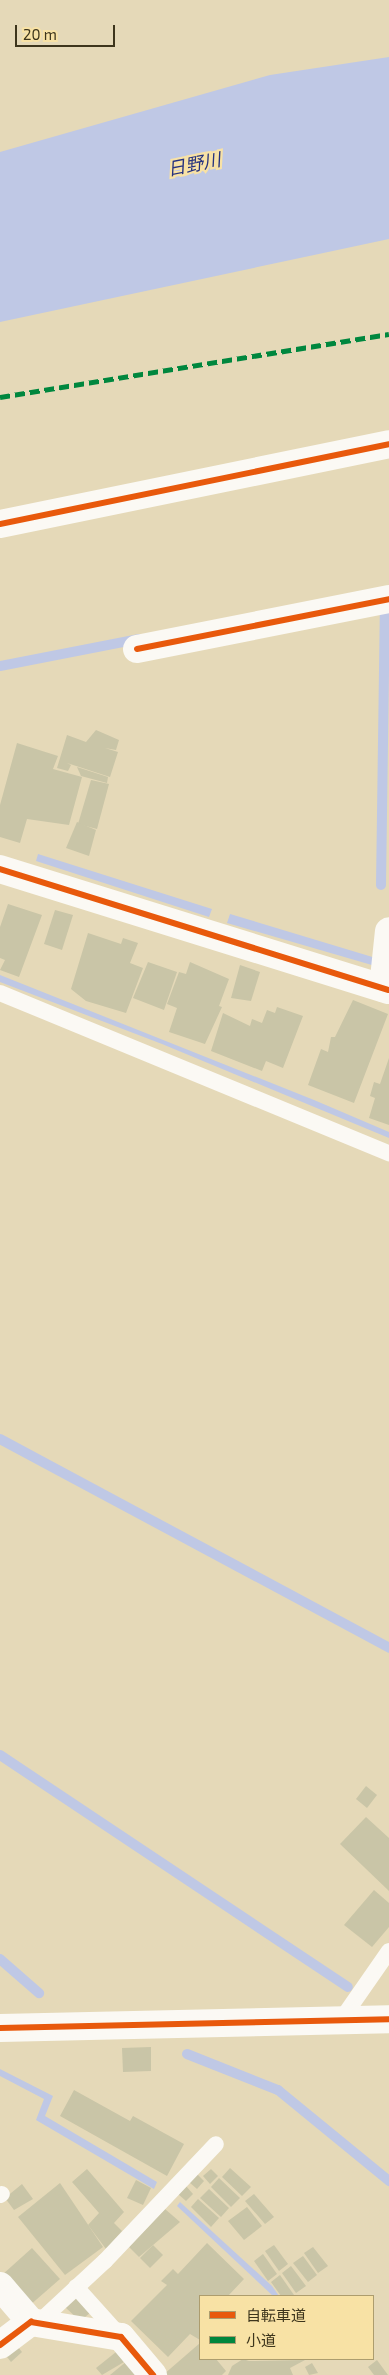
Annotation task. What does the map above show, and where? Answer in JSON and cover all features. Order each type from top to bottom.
[{"type":"street","points":[[0,524],[389,444]]},
{"type":"street","points":[[137,649],[389,599]]},
{"type":"street","points":[[0,869],[386,968]]},
{"type":"street","points":[[0,2028],[341,2020],[388,2021]]},
{"type":"street","points":[[0,2286],[35,2322],[121,2337],[153,2375]]},
{"type":"street","points":[[0,2345],[35,2322]]},
{"type":"lane","points":[[0,993],[389,1153]]},
{"type":"lane","points":[[341,2020],[389,1951]]},
{"type":"lane","points":[[35,2322],[76,2287],[216,2144]]},
{"type":"lane","points":[[76,2287],[121,2337]]},
{"type":"water","name":"日野川","points":[[389,57],[389,239],[0,322],[0,152],[270,75]]},
{"type":"water","points":[[38,854],[212,909],[209,917],[36,861]]},
{"type":"water","points":[[230,914],[389,962],[389,970],[227,923]]},
{"type":"water","points":[[0,975],[314,1100],[389,1132],[389,1138],[162,1044],[0,982]]},
{"type":"water","points":[[0,2069],[53,2096],[45,2116],[157,2182],[154,2189],[36,2120],[44,2099],[0,2076]]},
{"type":"water","points":[[180,2202],[272,2286],[278,2295],[272,2295],[177,2206]]},
{"type":"building","points":[[96,730],[119,740],[116,750],[105,748],[118,752],[110,777],[67,763],[71,765],[68,771],[57,768],[67,735],[86,742]]},
{"type":"building","points":[[17,743],[58,756],[53,769],[82,777],[69,825],[27,819],[20,843],[0,837],[0,805]]},
{"type":"building","points":[[77,767],[108,777],[107,783],[81,776]]},
{"type":"building","points":[[91,780],[109,784],[97,829],[78,824]]},
{"type":"building","points":[[77,822],[96,830],[89,856],[66,848]]},
{"type":"building","points":[[8,904],[42,915],[19,977],[0,970],[5,960],[0,958],[0,927]]},
{"type":"building","points":[[55,910],[73,915],[62,950],[44,944]]},
{"type":"building","points":[[88,933],[121,944],[123,938],[138,943],[130,963],[143,968],[126,1013],[86,1001],[71,989]]},
{"type":"building","points":[[148,962],[177,972],[164,1010],[133,998]]},
{"type":"building","points":[[190,962],[229,979],[219,1006],[222,1007],[205,1044],[169,1032],[177,1008],[167,1004],[179,972],[186,974]]},
{"type":"building","points":[[240,965],[260,972],[251,1001],[231,998]]},
{"type":"building","points":[[353,1000],[388,1014],[354,1103],[308,1085],[321,1049],[328,1052],[331,1037],[335,1037]]},
{"type":"building","points":[[277,1007],[303,1016],[283,1068],[266,1061],[262,1071],[211,1051],[223,1013],[250,1026],[252,1019],[262,1023],[267,1010],[275,1013]]},
{"type":"building","points":[[389,1058],[389,1125],[369,1118],[375,1098],[370,1096],[374,1082],[380,1084]]},
{"type":"building","points":[[366,1786],[377,1795],[367,1808],[356,1799]]},
{"type":"building","points":[[366,1817],[389,1838],[389,1891],[340,1844]]},
{"type":"building","points":[[374,1890],[389,1903],[389,1927],[372,1947],[344,1925]]},
{"type":"building","points":[[151,2047],[151,2071],[123,2072],[122,2048]]},
{"type":"building","points":[[74,2090],[130,2121],[133,2116],[184,2144],[167,2176],[60,2116]]},
{"type":"building","points":[[230,2168],[251,2187],[242,2196],[222,2177]]},
{"type":"building","points":[[87,2169],[124,2212],[114,2223],[122,2231],[106,2249],[88,2225],[99,2213],[72,2182]]},
{"type":"building","points":[[211,2169],[218,2176],[210,2184],[203,2176]]},
{"type":"building","points":[[197,2174],[204,2181],[197,2189],[189,2182]]},
{"type":"building","points":[[219,2178],[240,2198],[231,2207],[211,2187]]},
{"type":"building","points":[[136,2180],[151,2188],[143,2205],[127,2198]]},
{"type":"building","points":[[60,2183],[103,2247],[65,2275],[18,2217]]},
{"type":"building","points":[[22,2184],[33,2199],[14,2210],[5,2198]]},
{"type":"building","points":[[186,2186],[193,2194],[186,2201],[178,2194]]},
{"type":"building","points":[[209,2189],[229,2208],[221,2217],[200,2198]]},
{"type":"building","points":[[254,2194],[274,2217],[265,2224],[245,2201]]},
{"type":"building","points":[[198,2199],[219,2218],[211,2227],[191,2207]]},
{"type":"building","points":[[247,2207],[262,2226],[244,2240],[228,2221]]},
{"type":"building","points":[[165,2209],[180,2222],[139,2257],[129,2247]]},
{"type":"building","points":[[207,2243],[244,2279],[229,2295],[199,2295],[199,2339],[190,2334],[168,2357],[131,2321],[167,2285],[161,2281],[173,2269],[178,2274]]},
{"type":"building","points":[[153,2245],[163,2255],[150,2268],[140,2258]]},
{"type":"building","points":[[274,2245],[288,2264],[279,2271],[265,2251]]},
{"type":"building","points":[[313,2247],[328,2266],[318,2273],[304,2253]]},
{"type":"building","points":[[32,2248],[60,2279],[29,2306],[2,2275]]},
{"type":"building","points":[[263,2254],[277,2274],[268,2281],[254,2261]]},
{"type":"building","points":[[303,2256],[317,2275],[308,2282],[293,2263]]},
{"type":"building","points":[[291,2266],[306,2286],[296,2293],[282,2273]]},
{"type":"building","points":[[280,2275],[294,2295],[280,2295],[271,2282]]},
{"type":"building","points":[[76,2298],[90,2313],[80,2321],[65,2307]]},
{"type":"building","points":[[14,2342],[22,2352],[11,2362],[3,2352]]},
{"type":"building","points":[[199,2344],[199,2360],[217,2360],[226,2371],[222,2375],[163,2375]]},
{"type":"building","points":[[116,2352],[124,2362],[102,2375],[96,2368]]},
{"type":"building","points":[[241,2360],[305,2360],[290,2368],[293,2375],[228,2375],[232,2366]]},
{"type":"building","points":[[377,2360],[388,2375],[374,2375],[368,2367]]},
{"type":"building","points":[[127,2361],[139,2375],[110,2375]]},
{"type":"building","points":[[312,2363],[318,2373],[309,2375],[305,2367]]},
{"type":"waterway","points":[[381,885],[385,607]]},
{"type":"waterway","points":[[0,666],[139,639]]},
{"type":"waterway","points":[[0,1439],[389,1648]]},
{"type":"waterway","points":[[0,1755],[348,1987]]},
{"type":"waterway","points":[[0,1959],[39,1993]]},
{"type":"waterway","points":[[187,2054],[278,2090],[389,2181]]},
{"type":"marked path","points":[[0,397],[389,334]]},
{"type":"cycle path","points":[[0,524],[389,444]]},
{"type":"cycle path","points":[[137,649],[389,599]]},
{"type":"cycle path","points":[[0,869],[389,990]]},
{"type":"cycle path","points":[[0,2028],[389,2019]]},
{"type":"cycle path","points":[[0,2345],[31,2322],[121,2337],[153,2375]]}]
